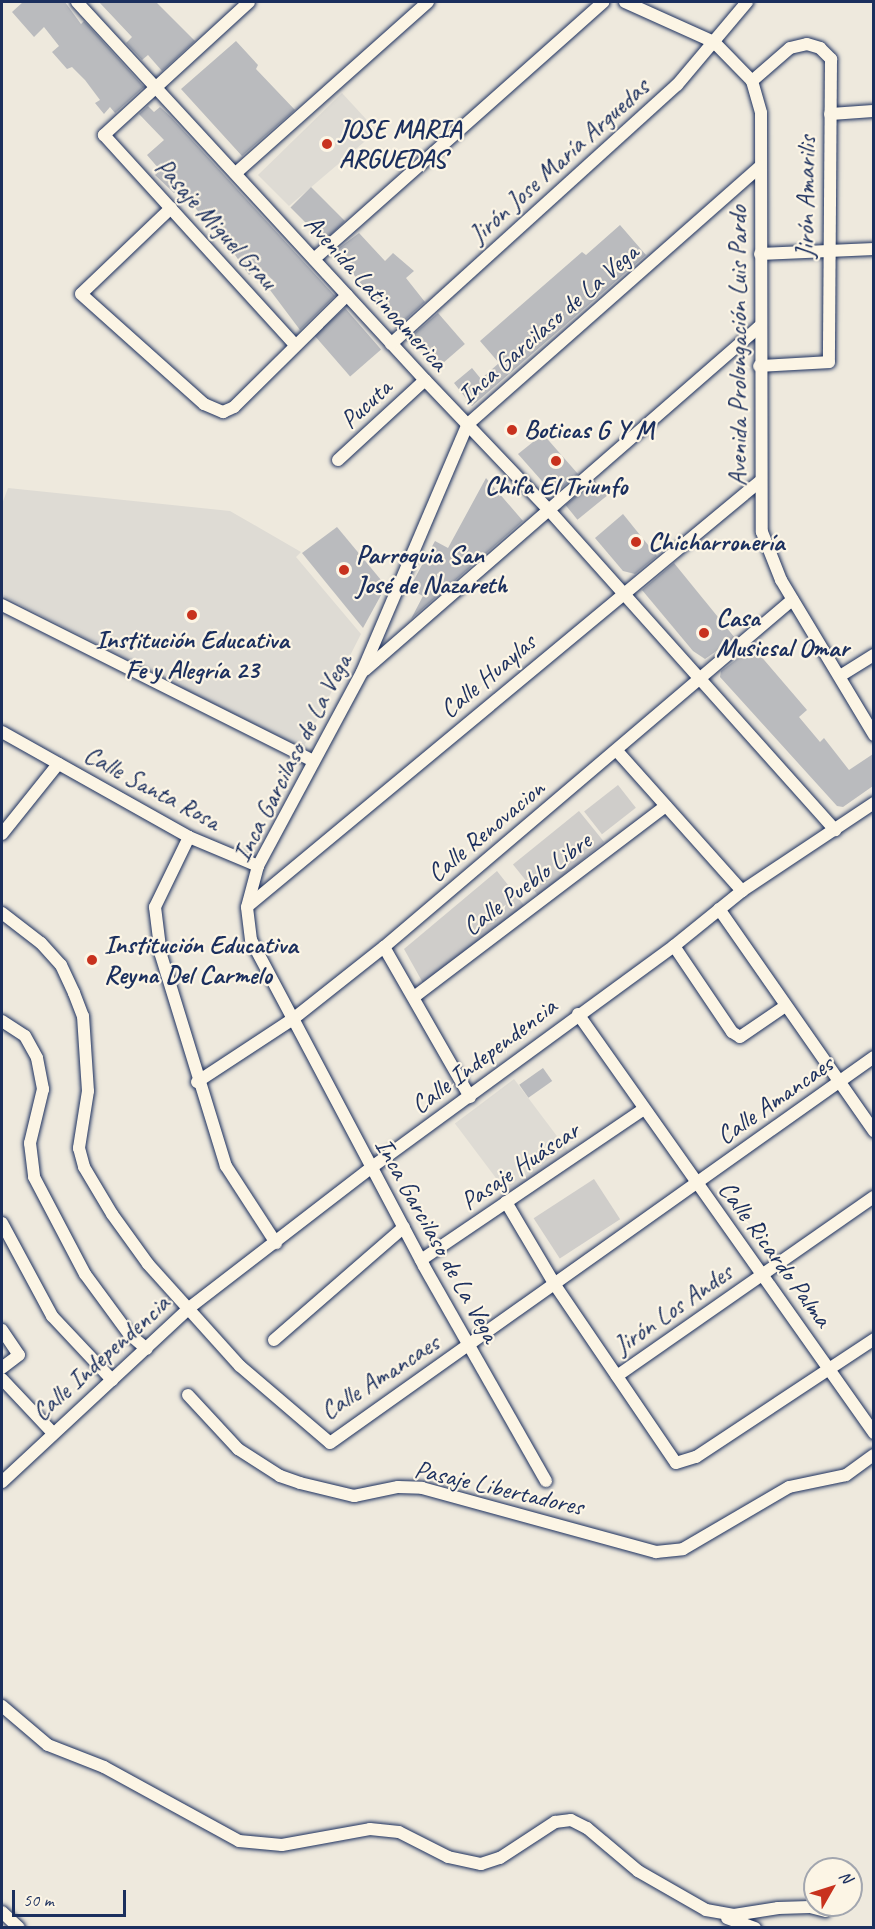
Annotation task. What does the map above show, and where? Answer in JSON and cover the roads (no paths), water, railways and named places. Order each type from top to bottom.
[{"type":"street","name":"Avenida Latinoamerica","points":[[77,2],[237,172],[424,380],[468,423],[624,592],[697,679],[835,830]]},
{"type":"street","points":[[157,87],[249,2]]},
{"type":"street","points":[[237,172],[428,2]]},
{"type":"street","points":[[314,259],[603,2]]},
{"type":"street","points":[[626,2],[714,42],[752,81]]},
{"type":"street","name":"Jirón Jose María Arguedas","points":[[391,344],[677,85],[747,2]]},
{"type":"street","name":"Jirón Amarilis","points":[[752,81],[790,48],[807,45],[820,48],[831,59],[829,362],[759,366]]},
{"type":"street","name":"Avenida Prolongación Luis Pardo","points":[[752,81],[760,113],[759,482],[762,532],[792,600],[840,676],[873,735]]},
{"type":"street","name":"Pasaje Miguel Grau","points":[[157,87],[104,135],[294,344]]},
{"type":"street","points":[[830,114],[873,111]]},
{"type":"street","name":"Inca Garcilaso de La Vega","points":[[546,1480],[421,1260],[251,940],[247,907],[258,866],[362,672],[468,423],[760,167]]},
{"type":"street","points":[[171,208],[81,294],[204,404],[223,412],[234,407],[294,344],[347,295]]},
{"type":"street","points":[[760,255],[873,249]]},
{"type":"street","points":[[362,672],[760,326]]},
{"type":"street","name":"Pucuta","points":[[338,460],[424,380]]},
{"type":"street","name":"Calle Huaylas","points":[[247,907],[759,482]]},
{"type":"street","name":"Calle Renovacion","points":[[198,1082],[293,1019],[384,947],[792,600]]},
{"type":"street","points":[[7,607],[313,761]]},
{"type":"street","points":[[840,676],[873,655]]},
{"type":"street","name":"Calle Santa Rosa","points":[[2,732],[189,837],[258,866]]},
{"type":"street","points":[[617,751],[742,891]]},
{"type":"street","points":[[2,834],[58,764]]},
{"type":"street","name":"Calle Independencia","points":[[2,1482],[52,1432],[147,1349],[189,1308],[372,1167],[470,1097],[578,1014],[674,946],[742,891],[873,803]]},
{"type":"street","name":"Calle Pueblo Libre","points":[[414,997],[666,806]]},
{"type":"street","points":[[189,837],[155,907],[161,955],[198,1082],[226,1166],[276,1243]]},
{"type":"street","points":[[719,909],[784,1007],[873,1131]]},
{"type":"street","name":"Calle Amancaes","points":[[2,913],[41,943],[61,966],[83,1016],[88,1091],[79,1148],[84,1167],[148,1264],[240,1366],[330,1443],[873,1057]]},
{"type":"street","points":[[674,946],[732,1032],[740,1037],[784,1007]]},
{"type":"street","points":[[384,947],[470,1097]]},
{"type":"street","name":"Calle Ricardo Palma","points":[[578,1014],[873,1433]]},
{"type":"street","points":[[2,1021],[25,1036],[37,1058],[43,1089],[30,1143],[34,1177],[85,1274],[129,1334],[147,1349]]},
{"type":"street","name":"Pasaje Huáscar","points":[[421,1260],[644,1109]]},
{"type":"street","name":"Jirón Los Andes","points":[[617,1376],[873,1197]]},
{"type":"street","points":[[506,1202],[555,1285],[676,1463],[696,1457],[873,1338]]},
{"type":"street","points":[[2,1223],[52,1316],[112,1380]]},
{"type":"street","points":[[274,1340],[404,1227]]},
{"type":"street","points":[[2,1329],[19,1355],[2,1368]]},
{"type":"street","points":[[2,1379],[52,1432]]},
{"type":"street","name":"Pasaje Libertadores","points":[[188,1395],[238,1449],[280,1476],[300,1483],[354,1496],[398,1487],[422,1488],[541,1522],[618,1539],[656,1552],[683,1549],[789,1487],[846,1475],[873,1455]]},
{"type":"street","points":[[2,1706],[48,1744],[104,1767],[239,1841],[282,1845],[370,1829],[399,1832],[448,1857],[481,1863],[500,1858],[555,1822],[572,1820],[587,1828],[638,1871],[706,1910],[754,1928]]},
{"type":"street","points":[[706,1910],[734,1915],[778,1908],[803,1907]]},
{"type":"street","points":[[2,1912],[19,1928]]},
{"type":"place","name":"JOSE MARIA ARGUEDAS","points":[[327,144]]},
{"type":"place","name":"Boticas G Y M","points":[[512,430]]},
{"type":"place","name":"Chifa El Triunfo","points":[[556,461]]},
{"type":"place","name":"Chicharronería","points":[[636,542]]},
{"type":"place","name":"Parroquia San José de Nazareth","points":[[344,570]]},
{"type":"place","name":"Institución Educativa Fe y Alegría 23","points":[[192,615]]},
{"type":"place","name":"Casa Musicsal Omar","points":[[704,633]]},
{"type":"place","name":"Institución Educativa Reyna Del Carmelo","points":[[92,960]]}]
